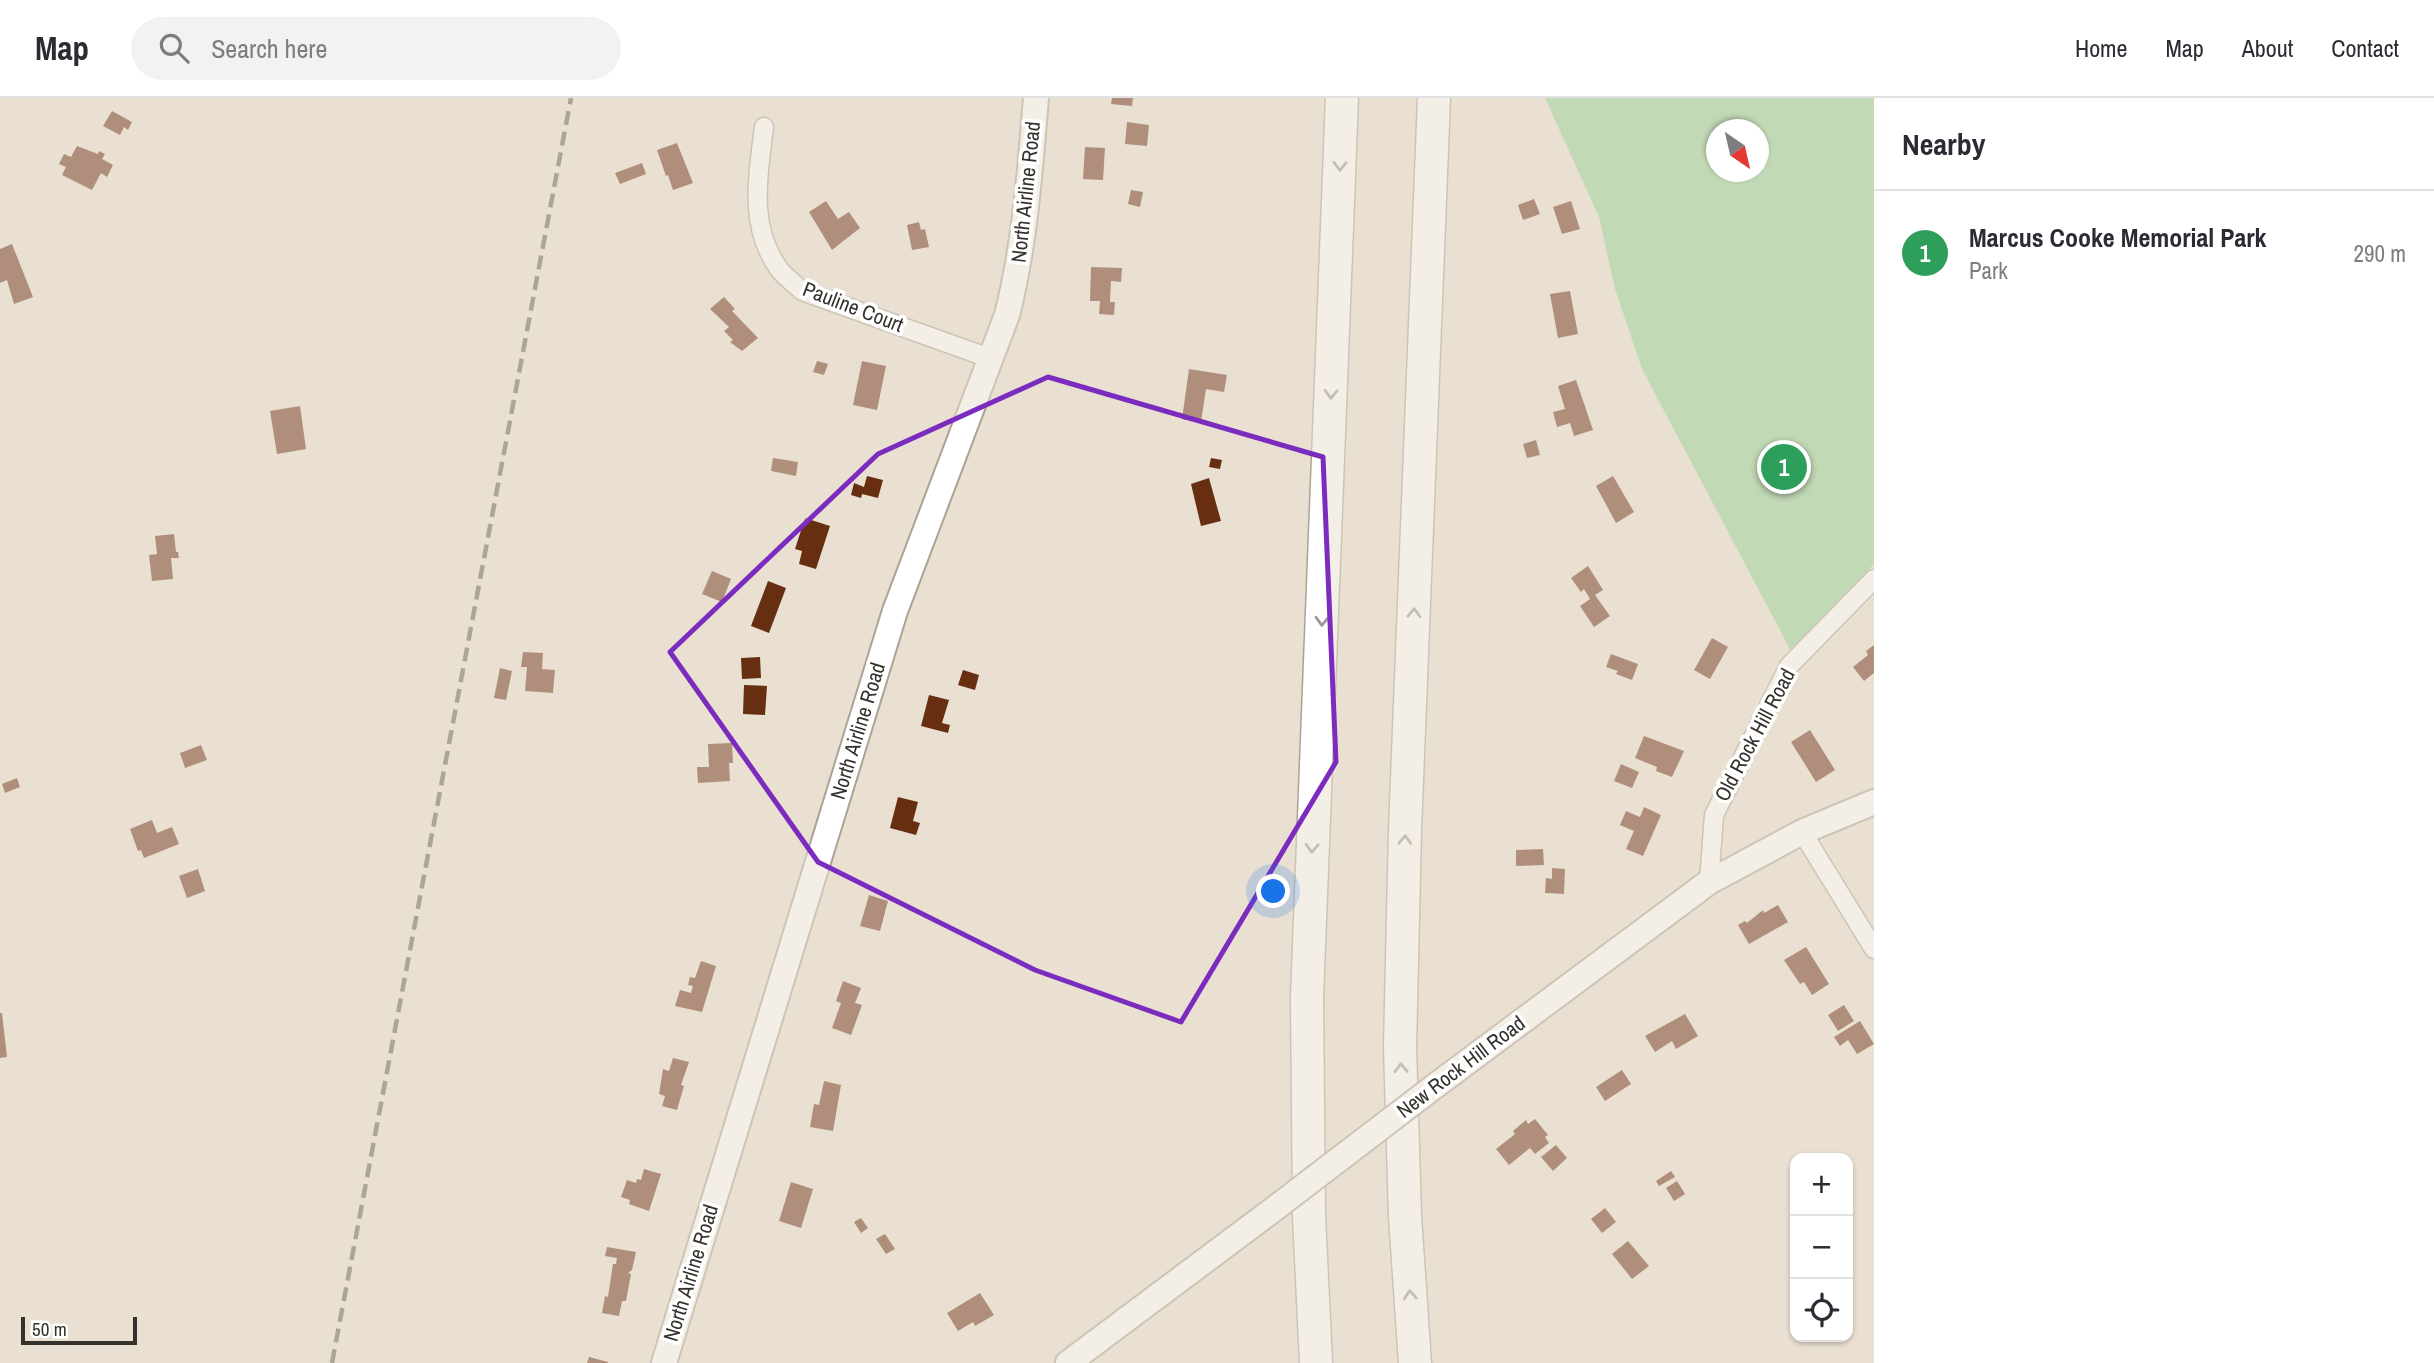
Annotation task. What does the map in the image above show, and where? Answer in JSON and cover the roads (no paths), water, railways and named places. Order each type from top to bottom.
[{"type":"highway","points":[[1316,1363],[1308,1215],[1307,997],[1342,98]]},
{"type":"highway","points":[[1415,1363],[1404,1191],[1401,1020],[1405,843],[1434,98]]},
{"type":"main road","name":"North Airline Road","points":[[664,1363],[895,611],[992,359],[1016,279],[1029,192],[1036,98]]},
{"type":"main road","name":"New Rock Hill Road","points":[[1068,1363],[1709,882],[1764,850],[1874,802]]},
{"type":"street","name":"Pauline Court","points":[[764,127],[756,192],[761,237],[779,270],[802,292],[992,359]]},
{"type":"street","name":"Old Rock Hill Road","points":[[1709,882],[1714,815],[1789,666],[1874,579]]},
{"type":"street","points":[[1802,832],[1874,949]]},
{"type":"railway","points":[[332,1363],[571,98]]},
{"type":"place","name":"Marcus Cooke Memorial Park","points":[[1784,467]]}]
